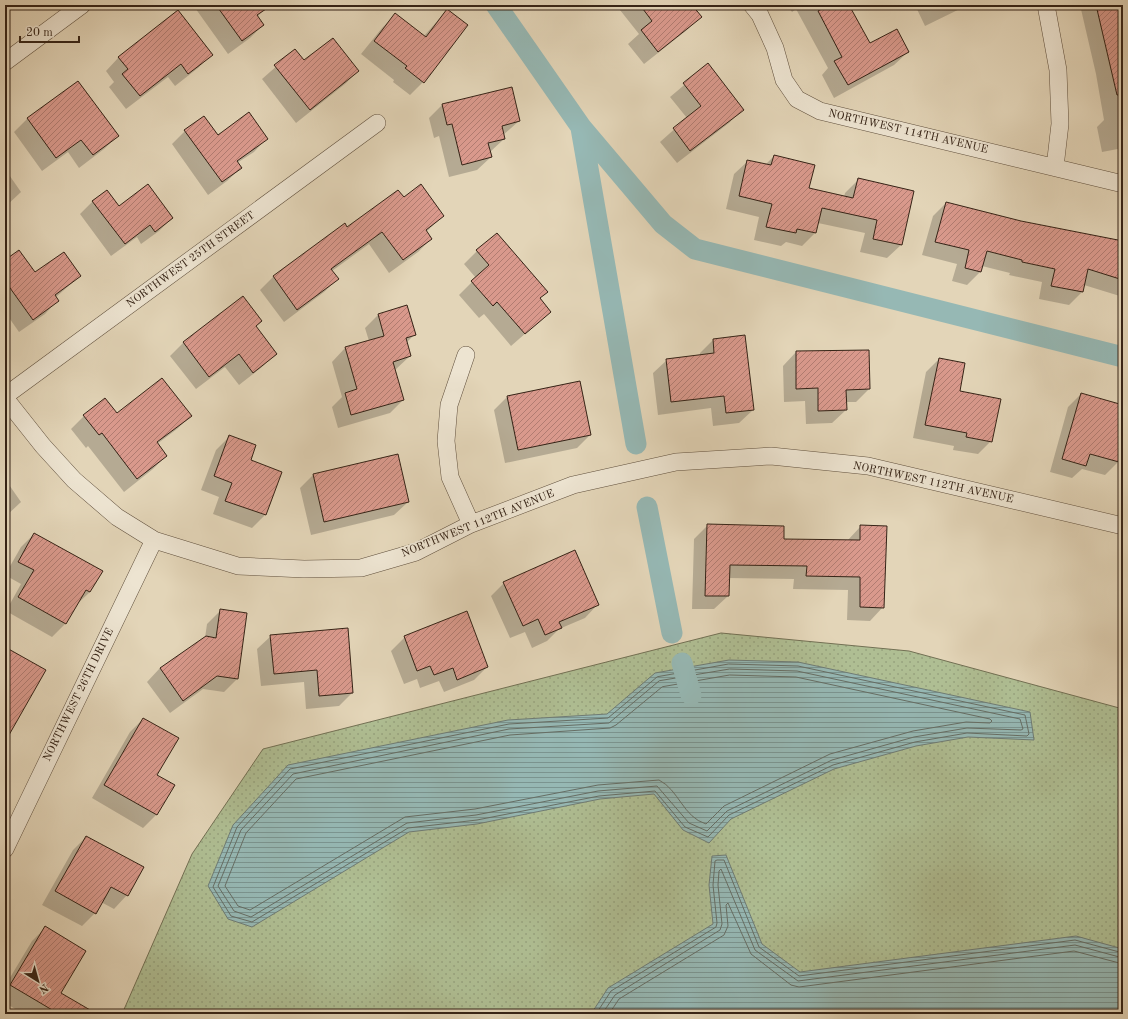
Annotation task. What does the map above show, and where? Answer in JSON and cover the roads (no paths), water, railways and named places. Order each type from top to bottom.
[{"type":"street","points":[[5,62],[82,5]]},
{"type":"street","name":"NORTHWEST 114TH AVENUE","points":[[752,5],[760,15],[776,48],[784,80],[798,99],[820,111],[1123,184]]},
{"type":"street","points":[[1046,5],[1058,70],[1060,124],[1055,167]]},
{"type":"street","name":"NORTHWEST 25TH STREET","points":[[5,397],[377,123]]},
{"type":"street","points":[[466,354],[449,405],[446,441],[450,477],[471,524]]},
{"type":"street","name":"NORTHWEST 112TH AVENUE","points":[[5,397],[43,446],[74,480],[116,517],[154,540],[238,566],[304,569],[361,568],[416,552],[471,524],[573,485],[676,462],[771,456],[868,466],[1123,526]]},
{"type":"street","name":"NORTHWEST 26TH DRIVE","points":[[5,849],[154,540]]},
{"type":"water","points":[[729,660],[798,662],[1030,712],[1034,740],[968,737],[916,746],[834,769],[731,819],[709,843],[683,830],[654,794],[600,799],[477,824],[409,832],[252,927],[228,919],[208,886],[233,825],[288,765],[508,720],[607,714],[655,673]]},
{"type":"water","points":[[726,855],[762,944],[800,972],[1076,936],[1123,949],[1123,1014],[591,1014],[608,988],[713,924],[709,885],[712,856]]},
{"type":"waterway","points":[[496,5],[581,127],[663,224],[695,249],[1123,357]]},
{"type":"waterway","points":[[581,128],[636,444]]},
{"type":"waterway","points":[[647,507],[672,633]]},
{"type":"waterway","points":[[682,663],[691,695]]}]
